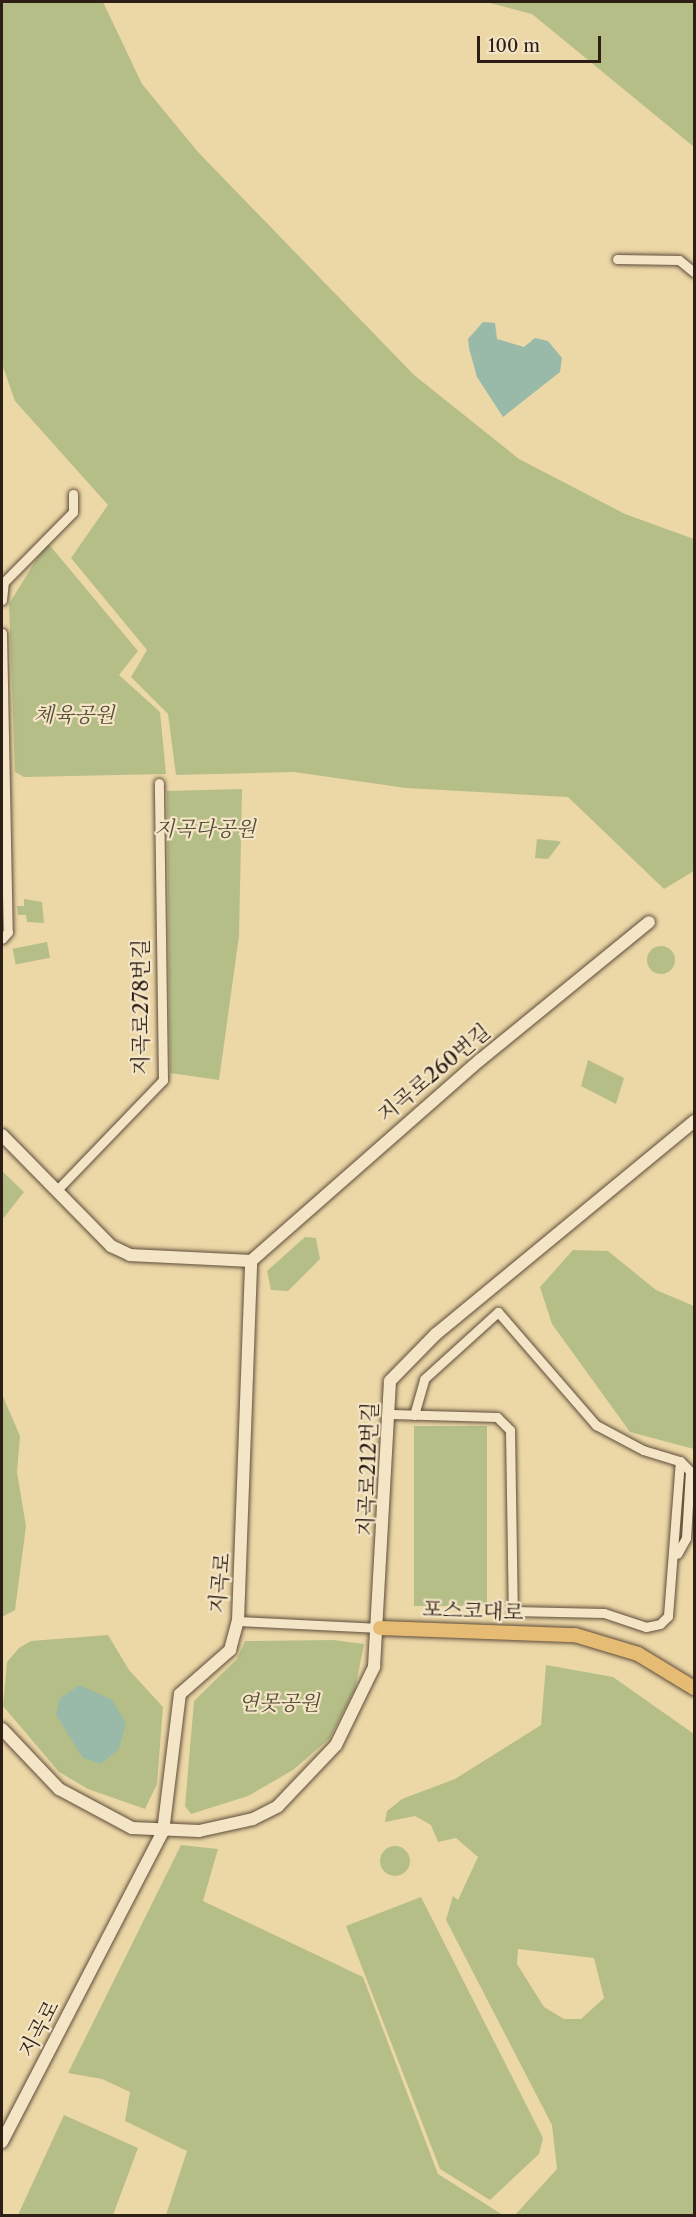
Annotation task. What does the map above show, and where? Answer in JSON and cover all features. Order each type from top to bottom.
[{"type":"main road","name":"지곡로260번길","points":[[251,1261],[480,1060],[649,922]]},
{"type":"main road","name":"지곡로212번길","points":[[2,1730],[71,1797],[132,1828],[163,1832],[231,1825],[278,1806],[336,1745],[350,1722],[372,1673],[380,1628],[391,1414],[390,1381],[436,1334],[694,1121]]},
{"type":"main road","points":[[2,1135],[111,1246],[130,1255],[251,1261]]},
{"type":"main road","name":"지곡로","points":[[2,2142],[163,1832],[180,1694],[230,1650],[238,1621],[251,1261]]},
{"type":"main road","name":"포스코대로","points":[[380,1628],[576,1635],[638,1654],[694,1689]]},
{"type":"street","points":[[617,259],[679,260],[694,272]]},
{"type":"street","points":[[2,600],[4,582],[73,512],[73,494]]},
{"type":"street","points":[[2,633],[8,932],[2,939]]},
{"type":"street","name":"지곡로278번길","points":[[57,1190],[163,1080],[159,783]]},
{"type":"street","points":[[391,1414],[414,1415],[497,1417],[510,1430],[514,1461],[509,1605],[513,1611],[586,1614],[604,1612],[646,1627],[660,1624],[668,1616],[675,1558],[681,1461],[643,1450],[596,1425],[498,1312],[424,1379],[414,1415]]},
{"type":"street","name":"포스코대로","points":[[238,1621],[380,1628]]},
{"type":"green space","points":[[2,2],[103,2],[142,84],[198,152],[414,375],[519,459],[625,514],[694,539],[694,871],[664,889],[568,797],[406,788],[294,772],[176,775],[168,714],[131,677],[147,650],[71,558],[108,505],[15,401],[2,364]]},
{"type":"green space","points":[[486,2],[694,2],[694,147],[532,14]]},
{"type":"green space","name":"체육공원","points":[[47,542],[138,651],[119,675],[160,712],[166,774],[24,777],[15,772],[9,604]]},
{"type":"green space","name":"지곡다공원","points":[[242,789],[239,936],[219,1080],[170,1073],[167,791]]},
{"type":"green space","points":[[537,839],[561,842],[548,859],[535,858]]},
{"type":"green space","points":[[24,899],[42,902],[44,923],[27,922],[26,915],[18,915],[17,906],[24,906]]},
{"type":"green space","points":[[47,942],[50,958],[16,964],[13,949]]},
{"type":"green space","points":[[661,946],[671,950],[675,960],[671,970],[661,974],[651,970],[647,960],[651,950]]},
{"type":"green space","points":[[588,1060],[624,1078],[616,1104],[581,1086]]},
{"type":"green space","points":[[2,1171],[24,1192],[2,1220]]},
{"type":"green space","points":[[305,1237],[316,1238],[320,1259],[288,1291],[271,1290],[267,1271]]},
{"type":"green space","points":[[573,1250],[608,1251],[656,1290],[694,1306],[694,1449],[630,1432],[552,1324],[540,1287]]},
{"type":"green space","points":[[2,1394],[20,1436],[17,1472],[26,1526],[15,1610],[2,1617]]},
{"type":"green space","points":[[414,1426],[487,1426],[487,1606],[414,1606]]},
{"type":"green space","points":[[108,1635],[129,1670],[163,1707],[157,1784],[145,1809],[88,1789],[59,1772],[3,1706],[7,1662],[19,1648],[31,1641]]},
{"type":"green space","name":"연못공원","points":[[333,1640],[364,1644],[355,1689],[330,1738],[293,1770],[248,1796],[191,1814],[185,1806],[194,1701],[237,1659],[245,1641]]},
{"type":"green space","points":[[546,1665],[613,1677],[694,1734],[694,2215],[515,2215],[557,2169],[552,2125],[446,1920],[453,1896],[458,1900],[478,1857],[456,1838],[438,1842],[431,1825],[415,1816],[385,1822],[387,1811],[402,1799],[455,1779],[541,1725]],"holes":[[[518,1949],[594,1958],[604,1998],[581,2019],[564,2019],[544,2007],[517,1964]]]},
{"type":"green space","points":[[181,1845],[218,1849],[203,1901],[363,1977],[438,2174],[503,2215],[166,2215],[187,2151],[125,2121],[130,2092],[102,2079],[68,2073]]},
{"type":"green space","points":[[395,1846],[406,1850],[410,1861],[406,1872],[395,1876],[384,1872],[380,1861],[384,1850]]},
{"type":"green space","points":[[421,1897],[543,2138],[539,2154],[490,2200],[440,2169],[346,1926]]},
{"type":"green space","points":[[64,2115],[138,2148],[113,2215],[18,2215]]},
{"type":"shaded area","points":[[483,322],[495,323],[497,339],[524,347],[535,338],[548,341],[562,358],[560,372],[503,417],[477,377],[469,348],[468,339]]},
{"type":"shaded area","points":[[80,1685],[112,1700],[126,1723],[119,1749],[101,1764],[83,1758],[56,1715],[60,1698]]}]
